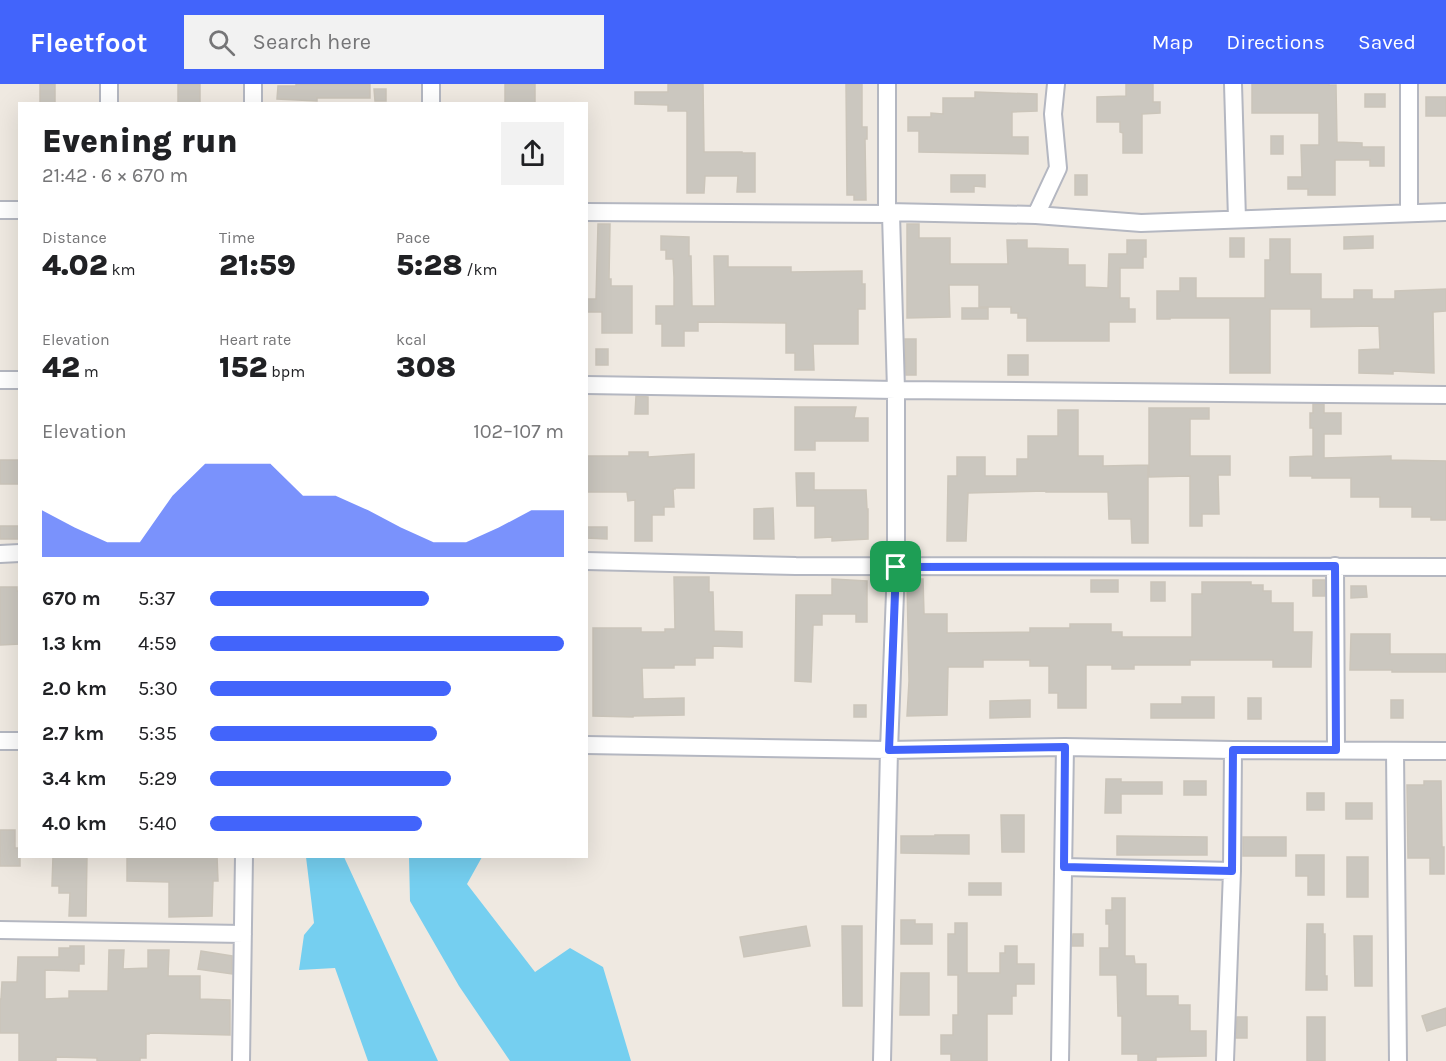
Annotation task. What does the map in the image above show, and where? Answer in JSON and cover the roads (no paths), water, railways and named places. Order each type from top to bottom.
[{"type":"street","points":[[109,84],[109,102]]},
{"type":"street","points":[[253,84],[253,102]]},
{"type":"street","points":[[431,84],[431,102]]},
{"type":"street","points":[[882,1061],[889,750],[896,567],[896,390],[887,84]]},
{"type":"street","points":[[1036,215],[1058,168],[1053,114],[1056,84]]},
{"type":"street","points":[[1233,84],[1238,219]]},
{"type":"street","points":[[1409,84],[1409,213]]},
{"type":"street","points":[[0,210],[18,210]]},
{"type":"street","points":[[588,212],[1036,215],[1141,223],[1446,212]]},
{"type":"street","points":[[0,380],[18,380]]},
{"type":"street","points":[[588,385],[1446,395]]},
{"type":"street","points":[[0,554],[18,553]]},
{"type":"street","points":[[588,561],[796,567],[1446,567]]},
{"type":"street","points":[[1335,566],[1336,750]]},
{"type":"street","points":[[0,741],[18,741]]},
{"type":"street","points":[[588,745],[889,750],[1065,747],[1446,751]]},
{"type":"street","points":[[1060,1061],[1065,747]]},
{"type":"street","points":[[1225,1061],[1232,871],[1233,750]]},
{"type":"street","points":[[1395,751],[1398,1061]]},
{"type":"street","points":[[241,1061],[244,858]]},
{"type":"street","points":[[1064,867],[1232,871]]},
{"type":"street","points":[[0,930],[243,934]]},
{"type":"water","points":[[306,858],[344,858],[438,1061],[368,1061],[335,968],[299,970],[304,935],[314,923]]},
{"type":"water","points":[[409,858],[481,858],[467,884],[535,972],[570,948],[603,967],[631,1061],[510,1061],[459,986],[410,901]]}]
